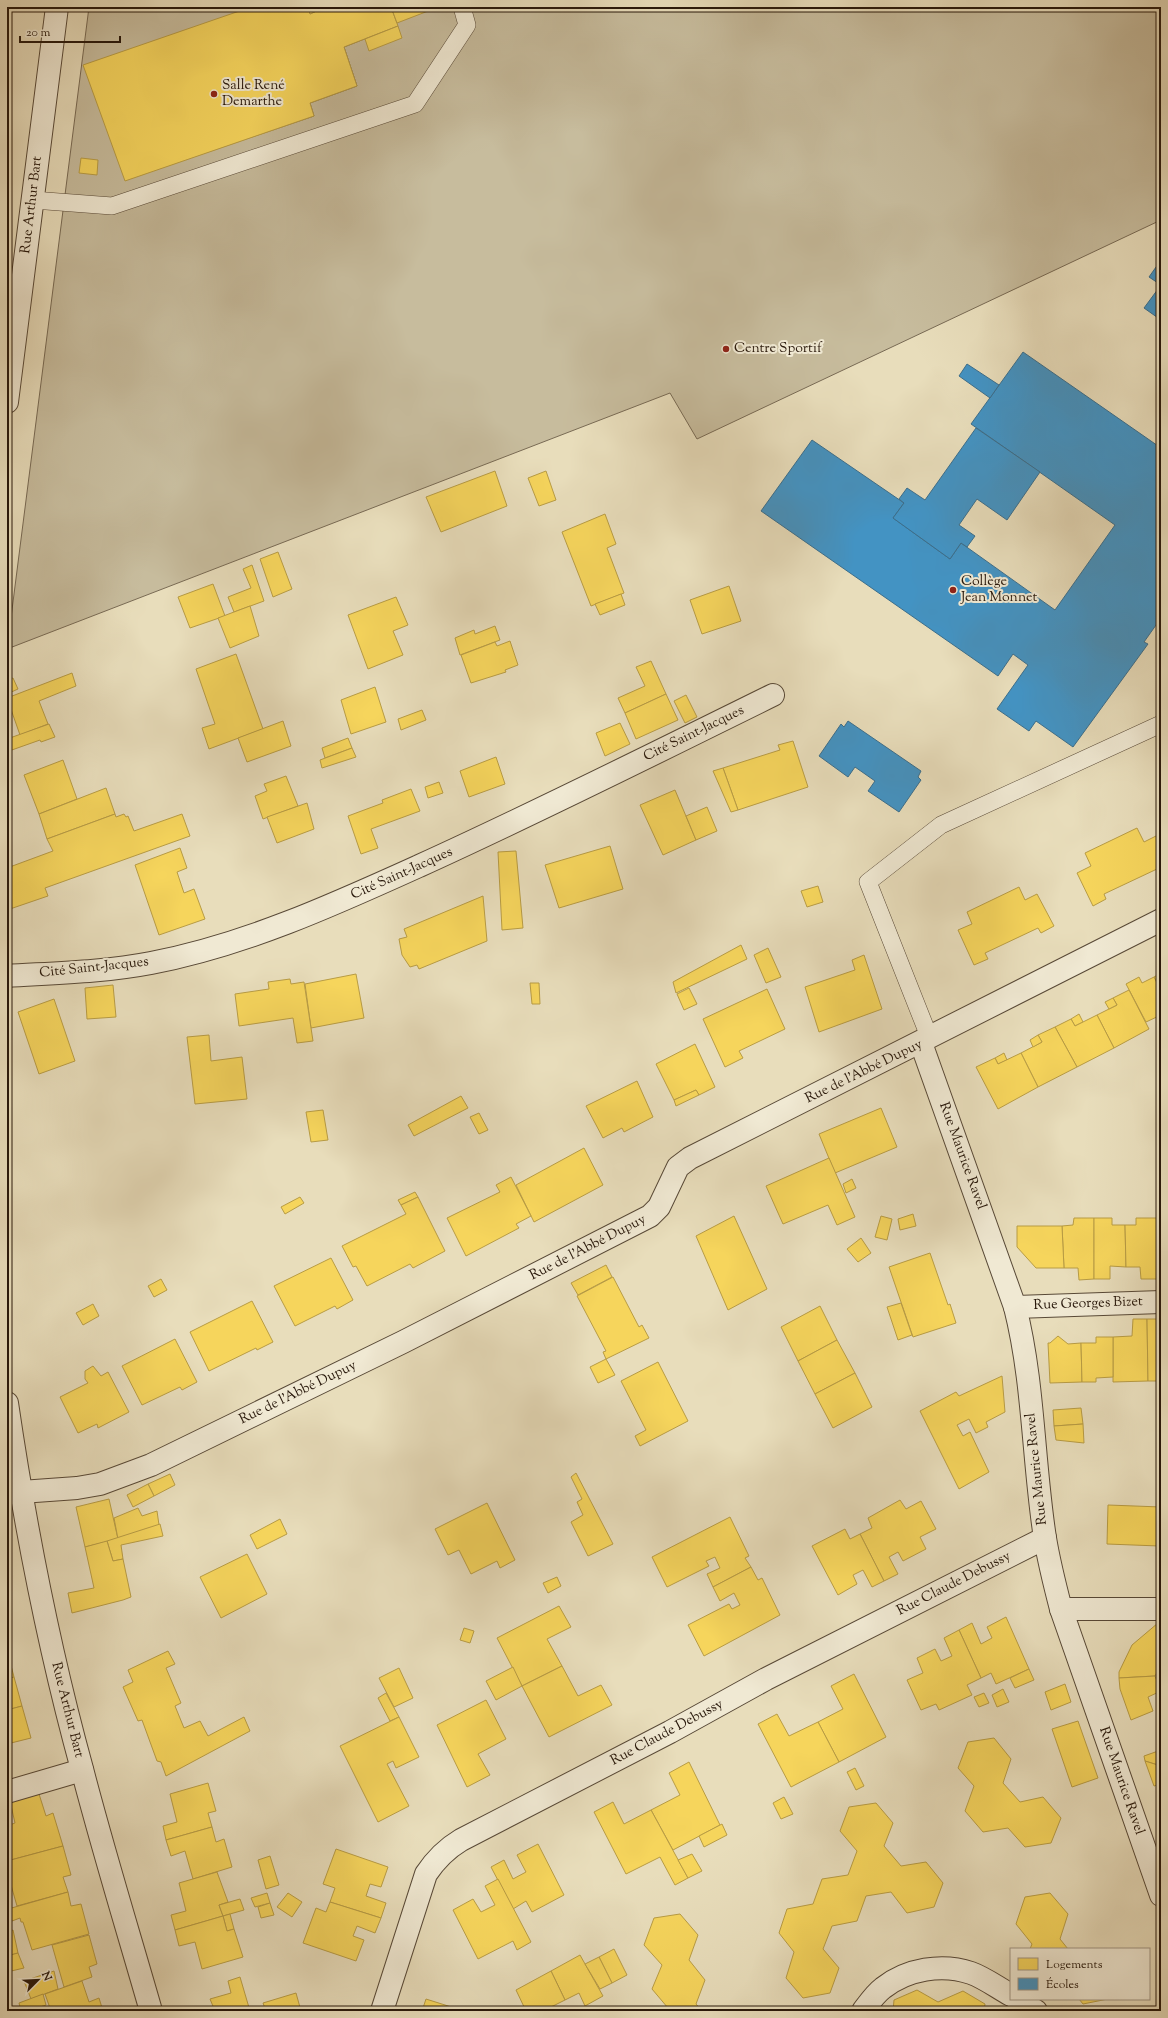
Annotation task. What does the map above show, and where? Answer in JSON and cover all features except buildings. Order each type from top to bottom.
[{"type":"street","name":"Rue Arthur Bart","points":[[7,402],[57,7]]},
{"type":"street","name":"Cité Saint-Jacques","points":[[7,976],[117,968],[151,963],[222,945],[274,928],[346,900],[512,824],[772,694]]},
{"type":"street","name":"Rue de l'Abbé Dupuy","points":[[21,1492],[77,1488],[124,1477],[403,1342],[650,1216],[659,1207],[678,1167],[690,1158],[926,1041],[1161,920]]},
{"type":"street","name":"Rue Maurice Ravel","points":[[926,1041],[1015,1307],[1024,1346],[1045,1538],[1061,1609],[1161,1894]]},
{"type":"street","name":"Rue Georges Bizet","points":[[1015,1307],[1161,1302]]},
{"type":"street","name":"Rue Arthur Bart","points":[[8,1413],[21,1492],[52,1650],[82,1770],[151,2011]]},
{"type":"street","name":"Rue Claude Debussy","points":[[382,2011],[426,1874],[434,1861],[446,1850],[461,1840],[670,1732],[766,1679],[1045,1538]]},
{"type":"street","points":[[1061,1609],[1161,1609]]},
{"type":"street","points":[[7,1792],[82,1770]]},
{"type":"street","points":[[863,2011],[883,1988],[919,1971],[938,1968],[954,1969],[971,1973],[1010,1995]]},
{"type":"street","points":[[1019,2000],[1036,2011]]},
{"type":"lane","points":[[32,200],[112,206],[415,104],[467,25],[462,7]]},
{"type":"lane","points":[[926,1041],[868,882],[941,825],[1161,724]]},
{"type":"shaded area","points":[[89,7],[251,7],[125,180],[314,116],[310,103],[357,86],[344,47],[397,26],[391,7],[1161,7],[1161,220],[697,439],[670,393],[7,649]]},
{"type":"place","name":"Salle René Demarthe","points":[[214,94]]},
{"type":"place","name":"Centre Sportif","points":[[726,349]]},
{"type":"place","name":"Collège Jean Monnet","points":[[953,590]]}]
